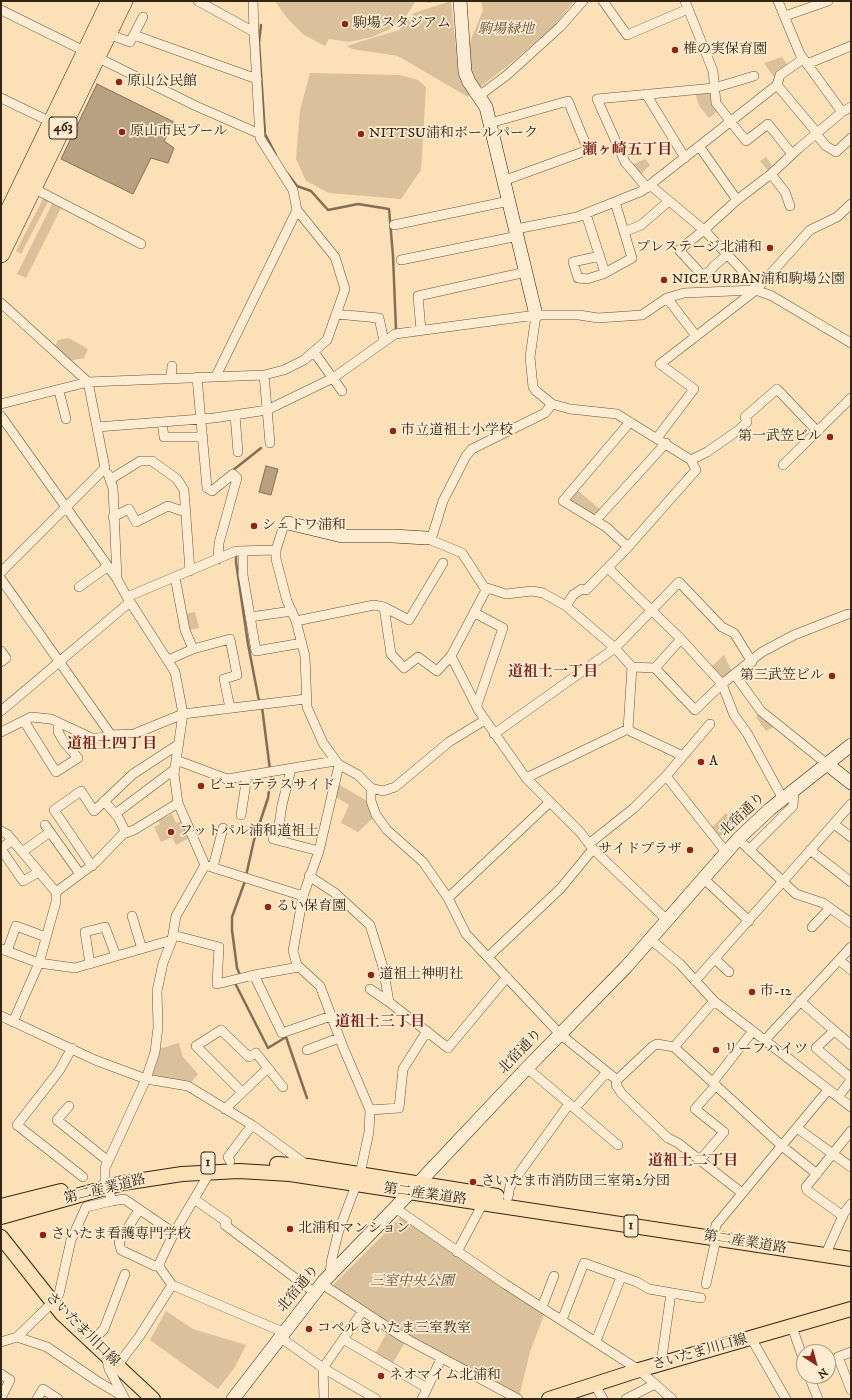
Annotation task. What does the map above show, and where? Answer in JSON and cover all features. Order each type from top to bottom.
[{"type":"highway","name":"463","points":[[2,225],[28,186],[91,54],[110,1]]},
{"type":"highway","name":"463","points":[[1,254],[51,122],[91,54],[108,34],[124,1]]},
{"type":"main road","name":"第二産業道路","points":[[1,1206],[180,1166],[230,1161],[308,1166],[358,1179]]},
{"type":"main road","name":"第二産業道路","points":[[1,1217],[106,1183],[182,1174],[239,1171],[358,1179],[415,1188],[508,1197],[851,1260]]},
{"type":"main road","name":"第二産業道路","points":[[415,1188],[483,1203],[851,1252]]},
{"type":"main road","name":"さいたま川口線","points":[[1,1237],[53,1302],[92,1342],[153,1399]]},
{"type":"main road","name":"さいたま川口線","points":[[553,1398],[639,1370],[851,1309]]},
{"type":"street","points":[[198,1],[254,32]]},
{"type":"street","points":[[1,404],[59,391],[88,382],[264,374],[284,370],[304,360],[327,340],[345,289],[336,257],[297,210],[293,190],[260,138],[253,1]]},
{"type":"street","points":[[460,1],[465,72],[486,107],[536,315],[530,357],[533,387],[540,395],[552,404],[570,409],[617,414],[658,438],[691,460],[696,470],[608,568],[586,590],[582,589],[574,595],[566,606]]},
{"type":"street","points":[[479,96],[507,75],[554,33],[583,1]]},
{"type":"street","points":[[603,1],[627,35],[687,5],[713,71],[716,104],[746,141],[768,124],[792,154]]},
{"type":"street","points":[[778,1],[800,54],[842,112]]},
{"type":"street","points":[[785,16],[828,1]]},
{"type":"street","points":[[1,10],[196,106],[260,134]]},
{"type":"street","points":[[108,34],[130,42],[143,17]]},
{"type":"street","points":[[134,35],[257,79]]},
{"type":"street","points":[[401,260],[577,217],[615,202],[648,186],[685,158],[777,85],[780,75],[805,61],[851,46]]},
{"type":"street","points":[[754,76],[714,88],[597,100],[624,162],[648,186],[704,230],[728,254],[757,288],[851,342]]},
{"type":"street","points":[[777,85],[826,146],[836,152],[851,138]]},
{"type":"street","points":[[646,94],[685,158]]},
{"type":"street","points":[[1,98],[51,122]]},
{"type":"street","points":[[490,124],[568,101],[588,150],[503,181]]},
{"type":"street","points":[[728,254],[709,272],[702,275],[679,250],[704,230],[736,200],[771,174],[792,154],[842,112],[851,107]]},
{"type":"street","points":[[699,146],[736,200]]},
{"type":"street","points":[[771,174],[785,192],[790,206]]},
{"type":"street","points":[[28,186],[141,244]]},
{"type":"street","points":[[394,225],[509,201]]},
{"type":"street","points":[[624,232],[641,225],[669,201]]},
{"type":"street","points":[[600,256],[573,262],[578,278],[587,279],[605,273],[632,258],[615,202]]},
{"type":"street","points":[[658,438],[694,390],[660,364],[757,288],[810,230],[837,217],[851,204]]},
{"type":"street","points":[[216,376],[297,210]]},
{"type":"street","points":[[586,214],[605,273]]},
{"type":"street","points":[[421,330],[418,296],[526,272]]},
{"type":"street","points":[[97,427],[202,419],[267,410],[333,378],[394,334],[536,315],[579,315],[598,318],[642,314],[667,298],[703,292],[757,288]]},
{"type":"street","points":[[667,298],[696,336]]},
{"type":"street","points":[[1,303],[88,382],[106,468],[113,488],[113,517],[118,579]]},
{"type":"street","points":[[336,314],[379,318],[384,341]]},
{"type":"street","points":[[314,352],[342,391]]},
{"type":"street","points":[[171,378],[172,366]]},
{"type":"street","points":[[264,374],[270,443]]},
{"type":"street","points":[[197,377],[202,419],[207,488],[212,491],[233,474],[237,478],[219,543],[218,559]]},
{"type":"street","points":[[691,460],[706,452],[740,429],[747,422],[745,417],[777,389],[817,431]]},
{"type":"street","points":[[59,391],[66,419]]},
{"type":"street","points":[[783,465],[850,401]]},
{"type":"street","points":[[429,539],[443,501],[466,456],[472,449],[545,412],[552,404]]},
{"type":"street","points":[[235,415],[238,452]]},
{"type":"street","points":[[3,422],[66,506],[107,567],[118,579],[129,600],[176,672],[183,714],[176,764],[175,789],[178,803],[209,866],[303,896]]},
{"type":"street","points":[[162,422],[164,438],[203,437]]},
{"type":"street","points":[[628,547],[596,520],[563,501],[630,422]]},
{"type":"street","points":[[596,520],[666,443]]},
{"type":"street","points":[[111,479],[140,461],[152,461],[177,479],[184,490],[190,571]]},
{"type":"street","points":[[1,572],[106,468]]},
{"type":"street","points":[[113,517],[129,509],[136,522],[168,506],[186,512]]},
{"type":"street","points":[[322,1284],[331,1263],[338,1233],[358,1179],[369,1132],[370,1110],[320,986],[299,967],[293,951],[303,896],[319,851],[340,766],[323,743],[307,707],[305,656],[296,621],[278,570],[276,550],[282,528],[288,523],[342,536],[429,539],[462,553],[487,588],[506,594],[536,591],[543,593],[566,606],[616,648],[632,667],[628,729]]},
{"type":"street","points":[[1,711],[60,662],[129,600],[175,577],[236,551],[276,550]]},
{"type":"street","points":[[243,551],[244,575],[256,651],[302,643]]},
{"type":"street","points":[[296,621],[374,605],[384,607],[409,620],[443,563]]},
{"type":"street","points":[[79,587],[107,567]]},
{"type":"street","points":[[608,568],[681,639],[722,684],[734,715],[747,733],[783,799]]},
{"type":"street","points":[[175,577],[185,630],[193,649]]},
{"type":"street","points":[[1,578],[111,735]]},
{"type":"street","points":[[494,734],[616,648],[680,582],[722,627],[734,633],[752,662]]},
{"type":"street","points":[[384,607],[391,654],[404,668],[418,657],[437,671],[451,656],[487,588]]},
{"type":"street","points":[[250,617],[292,611]]},
{"type":"street","points":[[474,613],[503,628],[477,705]]},
{"type":"street","points":[[632,667],[655,668],[695,710],[722,684],[752,662],[762,652],[794,635],[850,614]]},
{"type":"street","points":[[168,660],[193,649],[230,639],[237,675],[224,679],[230,708]]},
{"type":"street","points":[[655,668],[681,639]]},
{"type":"street","points":[[1,651],[6,658],[1,662]]},
{"type":"street","points":[[451,656],[485,720],[526,778],[667,920]]},
{"type":"street","points":[[735,675],[761,711],[851,783]]},
{"type":"street","points":[[1,732],[31,718],[51,719],[94,739],[111,735],[134,734],[183,714],[306,699]]},
{"type":"street","points":[[176,764],[227,779],[337,762],[358,775],[370,788],[383,791],[395,787],[449,742],[485,720]]},
{"type":"street","points":[[24,721],[56,772],[78,758],[64,742],[58,732],[58,723]]},
{"type":"street","points":[[488,957],[561,888],[592,846],[634,808],[666,776],[710,724]]},
{"type":"street","points":[[628,729],[683,756]]},
{"type":"street","points":[[526,778],[628,729]]},
{"type":"street","points":[[92,866],[54,810],[81,791],[94,810],[133,774],[179,744]]},
{"type":"street","name":"北宿通り","points":[[232,1399],[322,1284],[415,1188],[527,1068],[626,967],[738,839],[761,817],[851,745]]},
{"type":"street","points":[[115,814],[176,764]]},
{"type":"street","points":[[291,769],[282,805],[277,840],[319,851]]},
{"type":"street","points":[[241,815],[247,776]]},
{"type":"street","points":[[666,776],[726,852]]},
{"type":"street","points":[[370,788],[371,801],[376,816],[423,862],[448,898],[466,934],[560,1034],[617,1080]]},
{"type":"street","points":[[749,850],[793,806],[794,791]]},
{"type":"street","points":[[104,801],[115,814],[126,833]]},
{"type":"street","points":[[448,898],[550,802]]},
{"type":"street","points":[[56,892],[92,866],[123,834],[134,830],[178,803]]},
{"type":"street","points":[[695,981],[851,804]]},
{"type":"street","points":[[761,817],[771,828]]},
{"type":"street","points":[[834,824],[851,837]]},
{"type":"street","points":[[112,1201],[106,1183],[105,1168],[146,1078],[155,1052],[158,1027],[157,991],[163,963],[172,938],[176,916],[209,866],[223,828]]},
{"type":"street","points":[[22,852],[47,829],[80,874]]},
{"type":"street","points":[[1,831],[12,840],[56,892],[56,902],[39,963],[13,1022]]},
{"type":"street","points":[[738,839],[796,894],[830,908],[851,923]]},
{"type":"street","points":[[12,840],[2,849],[23,881],[39,872]]},
{"type":"street","points":[[810,850],[851,882]]},
{"type":"street","points":[[309,876],[335,893],[370,925],[384,967],[389,1002]]},
{"type":"street","points":[[703,878],[749,921]]},
{"type":"street","points":[[812,927],[830,908]]},
{"type":"street","points":[[132,916],[142,949]]},
{"type":"street","points":[[46,937],[16,926],[4,950],[39,963],[75,968],[142,949],[172,938],[219,946],[217,984],[254,975],[299,967]]},
{"type":"street","points":[[90,964],[85,932],[105,927],[116,956]]},
{"type":"street","points":[[650,939],[680,964],[714,1001],[752,1032],[851,1107]]},
{"type":"street","points":[[764,1040],[851,947]]},
{"type":"street","points":[[715,959],[730,972]]},
{"type":"street","points":[[839,960],[851,970]]},
{"type":"street","points":[[254,975],[282,1033],[331,1016]]},
{"type":"street","points":[[370,989],[448,1048],[507,977]]},
{"type":"street","points":[[674,1047],[714,1001]]},
{"type":"street","points":[[800,1001],[851,1045]]},
{"type":"street","points":[[1,1016],[95,1060],[146,1078],[188,1086],[252,1125],[308,1166]]},
{"type":"street","points":[[242,1092],[196,1046],[221,1030],[249,1057],[256,1053],[283,1087]]},
{"type":"street","points":[[834,1031],[816,1048],[851,1079],[838,1097]]},
{"type":"street","points":[[370,1110],[399,1108],[403,1069],[427,1032]]},
{"type":"street","points":[[700,1160],[724,1132],[695,1109],[752,1032]]},
{"type":"street","points":[[307,1050],[340,1038]]},
{"type":"street","points":[[742,1193],[678,1143],[668,1138],[622,1094],[616,1085],[617,1080],[653,1046],[657,1044],[674,1047],[782,1146],[817,1174]]},
{"type":"street","points":[[72,1048],[59,1071],[17,1125],[83,1177]]},
{"type":"street","points":[[225,1109],[268,1068]]},
{"type":"street","points":[[527,1068],[618,1145]]},
{"type":"street","points":[[508,1197],[510,1186],[572,1106],[607,1072]]},
{"type":"street","points":[[706,1284],[716,1235],[716,1224],[828,1090]]},
{"type":"street","points":[[69,1106],[57,1120],[108,1161]]},
{"type":"street","points":[[230,1161],[228,1157],[252,1125]]},
{"type":"street","points":[[797,1128],[851,1167]]},
{"type":"street","points":[[843,1216],[807,1190],[806,1187],[851,1131]]},
{"type":"street","points":[[210,1172],[174,1233],[160,1262],[160,1266],[172,1285],[282,1335],[323,1368],[364,1395],[376,1399]]},
{"type":"street","points":[[1,1342],[17,1337],[53,1302],[59,1294],[71,1240],[86,1207],[124,1199],[174,1233]]},
{"type":"street","points":[[194,1199],[227,1222],[225,1226],[322,1284],[362,1312],[441,1360],[518,1399]]},
{"type":"street","points":[[458,1252],[483,1203]]},
{"type":"street","points":[[828,1249],[843,1216],[851,1204]]},
{"type":"street","points":[[395,1208],[458,1252],[639,1370],[672,1399]]},
{"type":"street","points":[[139,1210],[119,1242],[121,1250],[155,1266],[160,1266]]},
{"type":"street","points":[[562,1320],[584,1263],[649,1289],[701,1298]]},
{"type":"street","points":[[92,1342],[104,1329],[125,1274]]},
{"type":"street","points":[[542,1307],[554,1276]]},
{"type":"street","points":[[596,1341],[621,1277]]},
{"type":"street","points":[[117,1366],[139,1337],[172,1285]]},
{"type":"street","points":[[661,1364],[671,1293]]},
{"type":"street","points":[[324,1399],[323,1368],[362,1312]]},
{"type":"street","points":[[792,1327],[798,1344]]},
{"type":"street","points":[[17,1337],[48,1347],[120,1397]]},
{"type":"street","points":[[751,1338],[786,1399]]},
{"type":"street","points":[[343,1339],[427,1388]]},
{"type":"street","points":[[851,1352],[838,1357],[851,1390]]},
{"type":"street","points":[[106,1354],[109,1369],[120,1397]]},
{"type":"street","points":[[422,1399],[441,1360]]},
{"type":"street","points":[[1,1374],[10,1380],[1,1398]]},
{"type":"street","points":[[626,1399],[655,1384]]},
{"type":"street","points":[[812,1384],[818,1399]]},
{"type":"street","points":[[595,1385],[603,1399]]},
{"type":"street","points":[[37,1399],[43,1389],[58,1399]]},
{"type":"green space","name":"駒場スタジアム","points":[[275,1],[416,1],[404,19],[390,29],[372,37],[349,42],[329,39],[325,46],[304,35],[287,18]]},
{"type":"green space","points":[[416,1],[432,1],[431,3]]},
{"type":"green space","points":[[451,1],[458,69],[464,87],[470,94],[468,97],[398,56],[352,49],[346,46],[399,30],[414,13]]},
{"type":"green space","name":"駒場緑地","points":[[481,1],[574,1],[556,24],[510,64],[479,88],[472,78],[468,47],[483,10]]},
{"type":"green space","points":[[782,57],[789,67],[776,80],[764,63]]},
{"type":"green space","name":"NITTSU浦和ボールパーク","points":[[310,73],[400,75],[418,80],[426,87],[421,170],[401,199],[329,193],[306,181],[296,159],[300,110]]},
{"type":"green space","points":[[710,91],[712,104],[717,112],[709,118],[699,106],[695,92]]},
{"type":"green space","points":[[766,157],[773,167],[768,171],[760,161]]},
{"type":"green space","points":[[645,159],[650,165],[641,174],[631,165]]},
{"type":"green space","points":[[44,197],[49,200],[21,254],[16,251]]},
{"type":"green space","points":[[52,204],[61,208],[26,278],[17,274]]},
{"type":"green space","points":[[69,338],[88,349],[84,358],[69,361],[55,346],[58,340]]},
{"type":"green space","points":[[576,489],[602,511],[596,518],[567,500]]},
{"type":"green space","points":[[195,612],[199,628],[190,630],[185,614]]},
{"type":"green space","points":[[724,655],[732,675],[725,681],[711,667]]},
{"type":"green space","points":[[758,714],[773,727],[766,731],[756,717]]},
{"type":"green space","points":[[338,784],[369,802],[373,818],[358,832],[341,823],[349,805],[334,796]]},
{"type":"green space","points":[[726,813],[735,822],[720,836],[712,827]]},
{"type":"green space","name":"フットパル浦和道祖土","points":[[172,814],[176,823],[181,821],[189,838],[176,845],[172,837],[161,842],[154,827],[160,824],[158,821]]},
{"type":"green space","points":[[179,1043],[183,1057],[198,1074],[190,1084],[152,1077],[150,1074],[159,1049]]},
{"type":"green space","name":"三室中央公園","points":[[402,1216],[545,1312],[530,1352],[519,1397],[404,1335],[331,1287]]},
{"type":"green space","points":[[166,1311],[193,1329],[246,1345],[235,1367],[218,1389],[150,1340]]},
{"type":"green space","points":[[387,1332],[405,1342],[392,1365],[375,1354]]},
{"type":"shaded area","name":"原山市民プール","points":[[97,84],[174,122],[164,141],[174,148],[168,163],[151,158],[133,194],[61,159]]},
{"type":"shaded area","points":[[266,466],[278,469],[271,495],[259,492]]},
{"type":"waterway","points":[[261,25],[259,42],[265,134],[276,155]]},
{"type":"waterway","points":[[287,173],[297,186],[311,191],[328,210],[358,204],[389,209],[393,256],[396,330]]},
{"type":"waterway","points":[[232,471],[261,448]]},
{"type":"waterway","points":[[236,556],[248,644],[259,701]]},
{"type":"waterway","points":[[262,707],[270,770]]},
{"type":"waterway","points":[[246,876],[254,840],[268,798],[271,776]]},
{"type":"waterway","points":[[240,975],[237,968],[232,930],[232,917],[245,881]]},
{"type":"waterway","points":[[235,983],[268,1048],[286,1037],[307,1098]]},
{"type":"place","name":"駒場スタジアム","points":[[345,24]]},
{"type":"place","name":"椎の実保育園","points":[[675,50]]},
{"type":"place","name":"原山公民館","points":[[119,82]]},
{"type":"place","name":"原山市民プール","points":[[122,132]]},
{"type":"place","name":"NITTSU浦和ボールパーク","points":[[361,134]]},
{"type":"place","name":"プレステージ北浦和","points":[[770,248]]},
{"type":"place","name":"NICE URBAN浦和駒場公園","points":[[664,280]]},
{"type":"place","name":"市立道祖土小学校","points":[[393,431]]},
{"type":"place","name":"第一武笠ビル","points":[[830,437]]},
{"type":"place","name":"シェトワ浦和","points":[[254,526]]},
{"type":"place","name":"第三武笠ビル","points":[[832,676]]},
{"type":"place","name":"A","points":[[701,762]]},
{"type":"place","name":"ビューテラスサイド","points":[[201,786]]},
{"type":"place","name":"フットパル浦和道祖土","points":[[171,832]]},
{"type":"place","name":"サイドプラザ","points":[[690,850]]},
{"type":"place","name":"るい保育園","points":[[268,907]]},
{"type":"place","name":"道祖土神明社","points":[[371,975]]},
{"type":"place","name":"市-12","points":[[752,992]]},
{"type":"place","name":"リーフハイツ","points":[[716,1050]]},
{"type":"place","name":"さいたま市消防団三室第2分団","points":[[473,1182]]},
{"type":"place","name":"北浦和マンション","points":[[290,1229]]},
{"type":"place","name":"さいたま看護専門学校","points":[[43,1235]]},
{"type":"place","name":"コペルさいたま三室教室","points":[[309,1329]]},
{"type":"place","name":"ネオマイム北浦和","points":[[381,1376]]},
{"type":"district","name":"瀬ヶ崎五丁目","points":[[627,151]]},
{"type":"district","name":"道祖土一丁目","points":[[553,673]]},
{"type":"district","name":"道祖土四丁目","points":[[112,745]]},
{"type":"district","name":"道祖土三丁目","points":[[380,1023]]},
{"type":"district","name":"道祖土二丁目","points":[[693,1162]]}]
